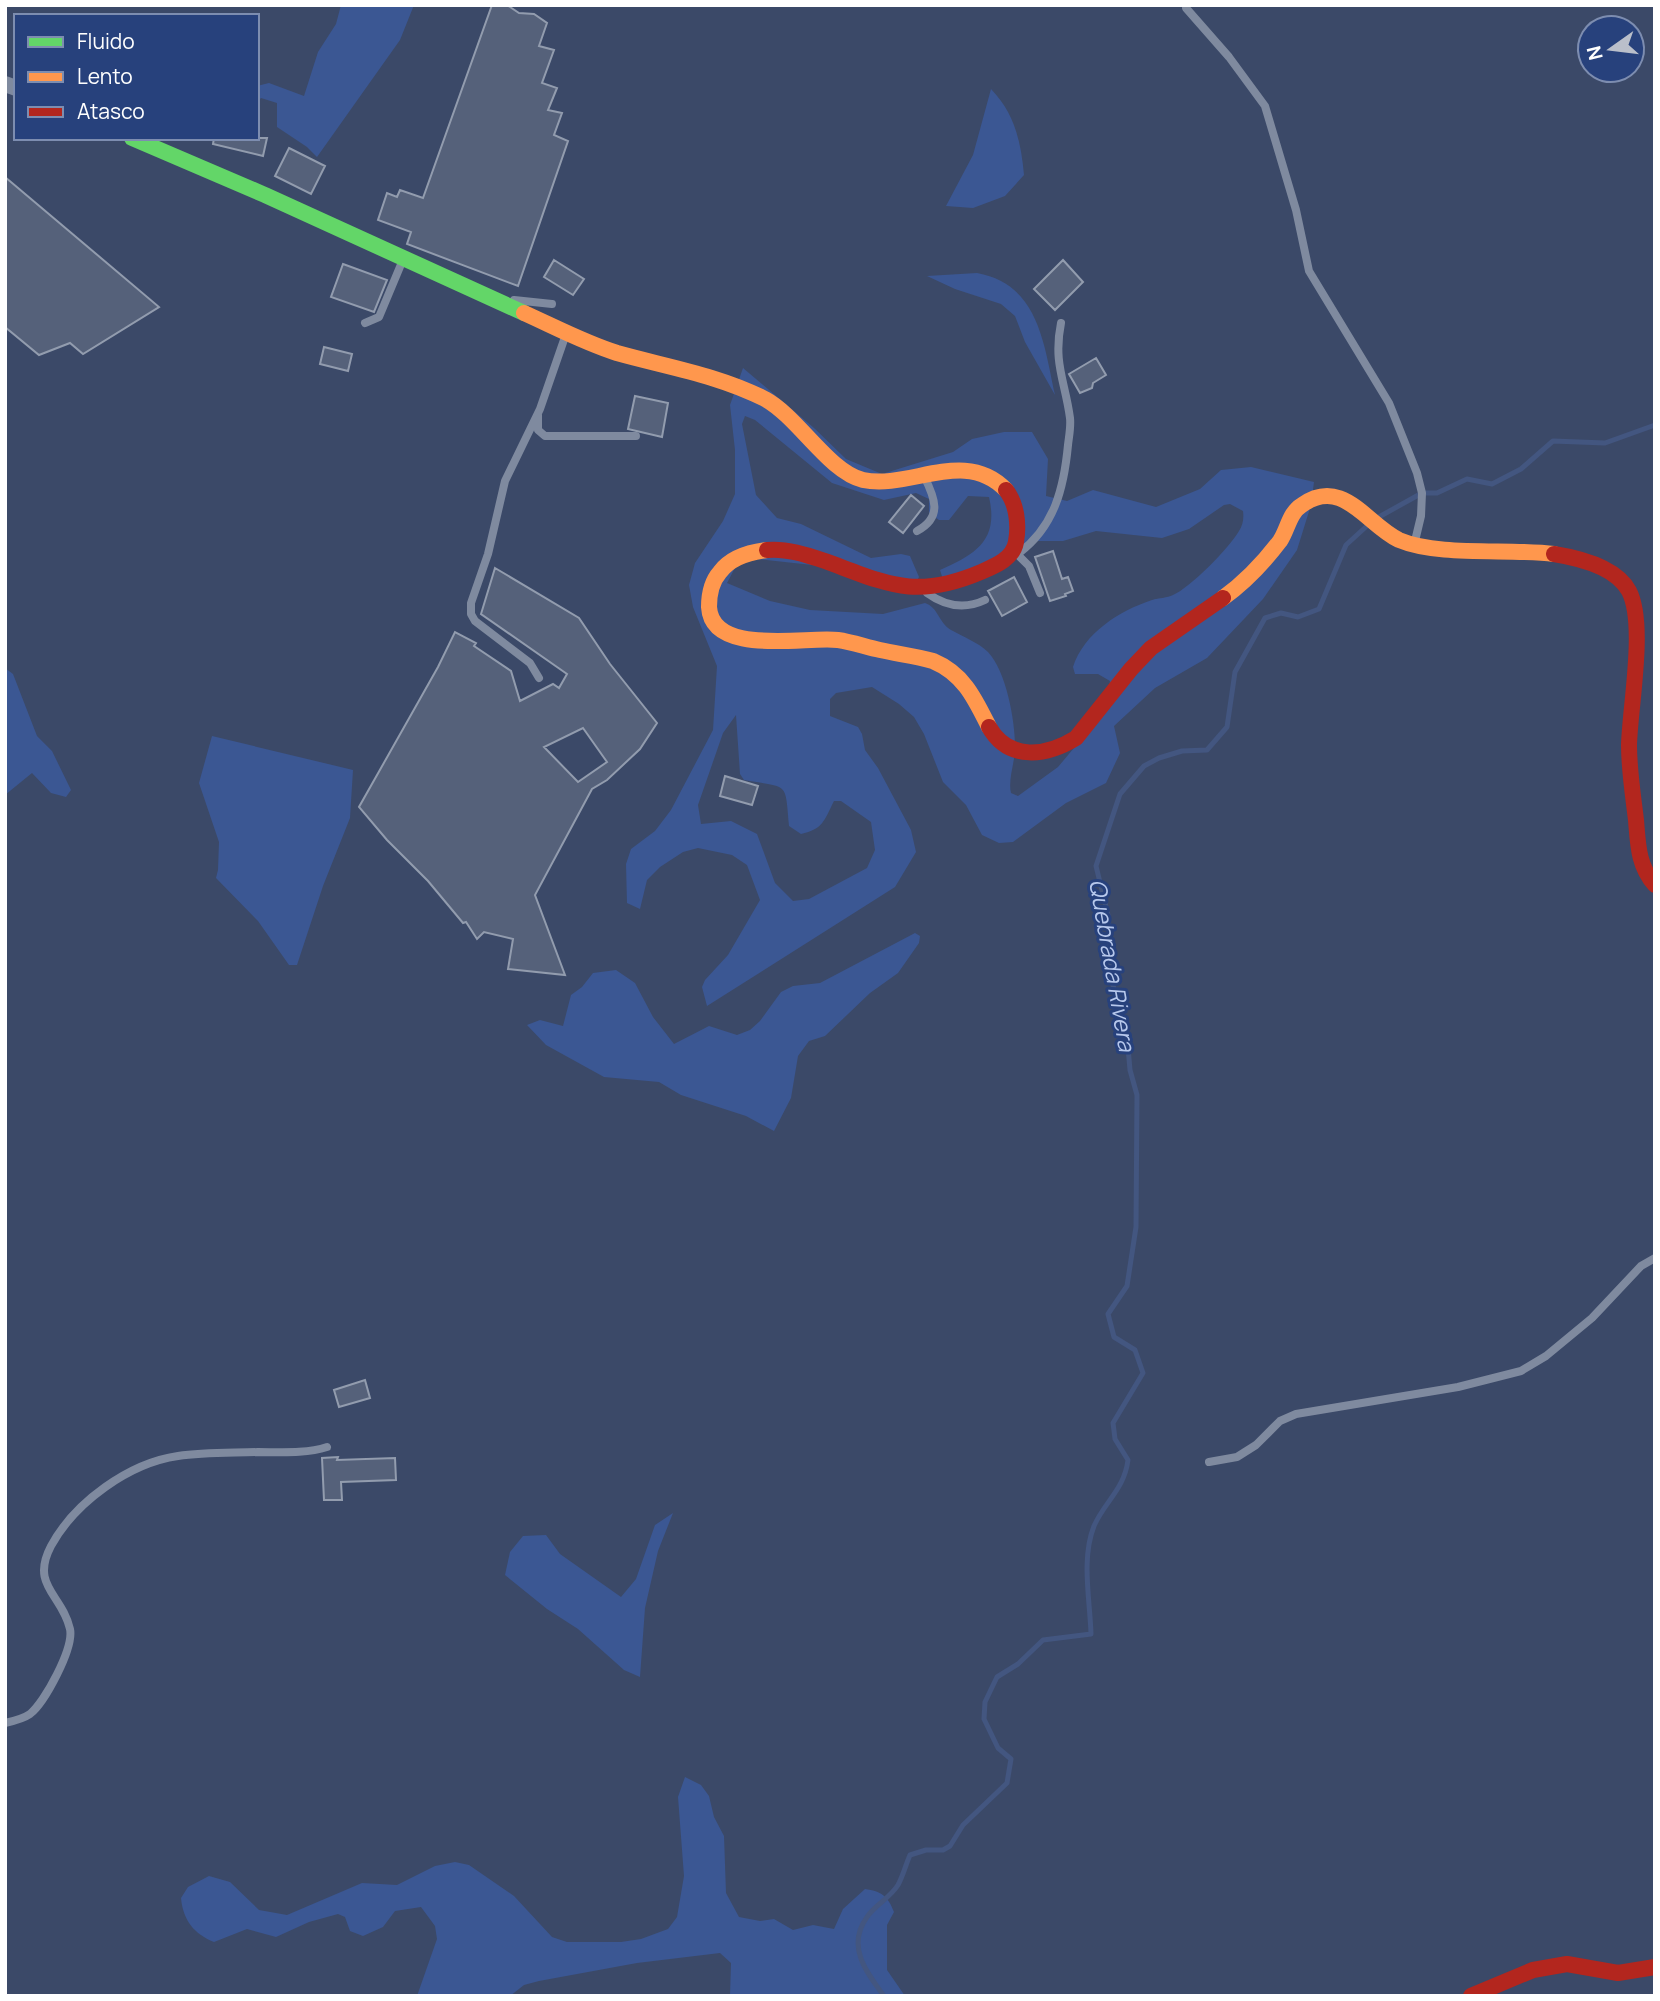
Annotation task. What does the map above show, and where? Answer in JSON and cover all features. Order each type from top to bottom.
[{"type":"street","points":[[137,140],[265,195],[566,332],[625,356],[722,380],[746,390],[782,411],[801,426],[841,469],[861,480],[890,480],[948,470],[971,471],[991,477],[1005,488],[1014,503],[1014,549],[1001,563],[950,584],[922,590],[886,584],[833,563],[797,553],[759,550],[738,557],[723,567],[713,582],[708,605],[716,625],[736,639],[836,640],[934,662],[950,669],[977,701],[999,741],[1017,751],[1032,754],[1062,748],[1076,738],[1152,648],[1237,587],[1284,535],[1291,513],[1303,503],[1322,495],[1337,496],[1353,503],[1396,538],[1414,544],[1444,550],[1551,552],[1575,556],[1615,575],[1630,594],[1635,623],[1629,748],[1639,860],[1648,879],[1655,885]]},
{"type":"street","points":[[1471,1996],[1533,1970],[1567,1964],[1618,1973],[1655,1967]]},
{"type":"lane","points":[[1185,6],[1229,57],[1265,106],[1296,209],[1309,271],[1389,403],[1417,474],[1422,494],[1421,516],[1414,544]]},
{"type":"lane","points":[[365,323],[379,317],[402,259]]},
{"type":"lane","points":[[497,300],[535,300],[552,304]]},
{"type":"lane","points":[[1001,563],[1035,541],[1050,519],[1063,488],[1070,417],[1057,356],[1061,323]]},
{"type":"lane","points":[[539,678],[530,663],[475,621],[471,614],[471,603],[488,554],[505,481],[540,409],[566,332]]},
{"type":"lane","points":[[540,409],[538,430],[545,436],[636,436]]},
{"type":"lane","points":[[917,531],[930,525],[933,516],[935,500],[924,476]]},
{"type":"lane","points":[[1017,554],[1029,566],[1040,593]]},
{"type":"lane","points":[[922,590],[945,605],[974,605],[985,600]]},
{"type":"lane","points":[[1209,1462],[1237,1457],[1256,1445],[1280,1421],[1296,1414],[1458,1387],[1521,1371],[1546,1356],[1592,1318],[1641,1266],[1655,1258]]},
{"type":"lane","points":[[5,1723],[29,1714],[42,1701],[68,1648],[69,1627],[44,1579],[44,1566],[59,1534],[98,1492],[133,1471],[177,1456],[286,1452],[327,1447]]},
{"type":"shaded area","points":[[341,5],[414,5],[400,40],[317,157],[277,127],[277,103],[261,98],[259,100],[259,86],[269,83],[304,96],[318,52],[336,24]]},
{"type":"shaded area","points":[[991,89],[1011,118],[1021,151],[1024,175],[1005,196],[973,208],[946,206],[973,155]]},
{"type":"shaded area","points":[[977,273],[998,279],[1026,303],[1042,337],[1055,395],[1025,342],[1015,316],[1001,304],[955,289],[927,276]]},
{"type":"shaded area","points":[[743,368],[846,459],[882,474],[953,452],[972,439],[1004,432],[1032,432],[1048,459],[1046,496],[1067,501],[1093,490],[1156,507],[1200,489],[1221,470],[1251,467],[1314,482],[1311,505],[1297,550],[1263,599],[1207,658],[1155,688],[1114,726],[1120,753],[1106,783],[1066,803],[1013,842],[999,843],[982,835],[966,805],[943,782],[924,734],[914,717],[899,704],[872,687],[836,693],[830,699],[830,716],[858,727],[865,750],[878,768],[911,830],[916,852],[895,887],[707,1006],[702,987],[705,980],[728,955],[760,900],[747,865],[732,855],[698,848],[683,852],[660,867],[647,880],[640,909],[627,903],[626,864],[631,849],[655,831],[671,810],[713,730],[717,666],[693,607],[689,585],[695,563],[723,521],[735,494],[735,450],[730,405]],"holes":[[[745,416],[755,420],[832,483],[884,500],[916,493],[929,499],[929,513],[939,520],[949,520],[968,496],[989,497],[991,524],[987,535],[974,551],[940,570],[946,589],[1035,541],[1063,541],[1096,531],[1162,538],[1189,529],[1224,505],[1230,504],[1243,511],[1243,521],[1227,547],[1189,584],[1173,595],[1127,610],[1104,625],[1085,644],[1073,667],[1075,674],[1098,674],[1110,681],[1105,711],[1058,767],[1018,796],[1011,793],[1010,788],[1015,751],[1014,727],[1005,685],[995,661],[988,652],[947,627],[929,605],[925,603],[883,614],[810,610],[770,601],[727,583],[736,566],[757,559],[821,566],[910,594],[919,577],[910,556],[901,554],[871,558],[801,524],[777,518],[756,495],[742,424]],[[736,715],[740,774],[744,780],[782,789],[787,801],[789,826],[801,834],[814,830],[822,823],[834,801],[841,801],[871,822],[875,850],[867,868],[809,899],[793,901],[775,883],[757,834],[731,821],[701,824],[698,805],[723,733]]]},
{"type":"shaded area","points":[[5,668],[13,674],[37,736],[52,751],[71,790],[66,797],[51,793],[32,773],[5,795]]},
{"type":"shaded area","points":[[212,736],[353,770],[350,818],[323,886],[297,965],[289,965],[258,921],[216,878],[219,842],[199,783]]},
{"type":"shaded area","points":[[915,933],[920,936],[919,943],[898,973],[870,993],[825,1036],[809,1041],[798,1056],[791,1098],[774,1131],[746,1116],[681,1095],[659,1082],[604,1077],[546,1045],[527,1025],[540,1020],[563,1026],[571,995],[582,987],[593,973],[616,970],[635,983],[653,1017],[674,1044],[709,1026],[737,1035],[750,1030],[760,1021],[781,992],[793,986],[820,983]]},
{"type":"shaded area","points":[[673,1513],[658,1551],[645,1608],[640,1677],[624,1670],[578,1629],[547,1609],[505,1575],[510,1552],[523,1536],[546,1535],[560,1554],[621,1597],[636,1579],[655,1525]]},
{"type":"shaded area","points":[[685,1777],[701,1785],[709,1796],[714,1817],[724,1836],[726,1893],[739,1917],[760,1921],[774,1919],[793,1930],[813,1925],[834,1929],[843,1909],[865,1889],[880,1893],[894,1912],[887,1925],[887,1970],[905,1996],[730,1996],[731,1963],[720,1953],[637,1963],[539,1981],[524,1985],[510,1996],[417,1996],[437,1939],[435,1926],[421,1907],[395,1911],[383,1927],[363,1936],[350,1931],[345,1917],[338,1914],[309,1922],[276,1937],[247,1929],[214,1942],[191,1925],[182,1906],[181,1898],[188,1887],[209,1876],[230,1882],[259,1910],[287,1915],[362,1883],[397,1885],[435,1866],[455,1862],[469,1865],[514,1896],[552,1937],[567,1942],[621,1942],[641,1939],[668,1929],[677,1917],[684,1876],[678,1797]]},
{"type":"building","points":[[492,5],[507,5],[519,13],[534,14],[547,23],[539,46],[554,50],[542,83],[557,88],[548,110],[562,113],[554,135],[568,141],[518,286],[407,244],[411,232],[378,220],[387,193],[397,197],[400,190],[423,198]]},
{"type":"building","points":[[267,138],[263,156],[213,144],[214,140]]},
{"type":"building","points":[[289,148],[325,166],[311,194],[275,176]]},
{"type":"building","points":[[5,177],[159,307],[83,354],[70,343],[39,355],[5,327]]},
{"type":"building","points":[[554,260],[584,279],[573,295],[544,277]]},
{"type":"building","points":[[1063,260],[1083,282],[1055,310],[1034,289]]},
{"type":"building","points":[[343,264],[387,280],[374,312],[331,297]]},
{"type":"building","points":[[324,347],[352,354],[348,371],[320,364]]},
{"type":"building","points":[[1096,358],[1106,375],[1093,383],[1092,388],[1080,393],[1069,374]]},
{"type":"building","points":[[635,396],[668,403],[662,437],[628,429]]},
{"type":"building","points":[[911,495],[924,506],[903,533],[889,522]]},
{"type":"building","points":[[1053,551],[1062,579],[1068,577],[1073,591],[1050,601],[1035,557]]},
{"type":"building","points":[[495,568],[579,618],[610,664],[657,723],[640,749],[607,780],[592,789],[535,895],[565,975],[508,969],[513,939],[484,932],[477,939],[466,922],[463,923],[359,807],[455,632],[476,643],[474,646],[511,671],[520,701],[553,684],[559,688],[567,674],[481,614]],"holes":[[[583,728],[607,762],[578,782],[544,747]]]},
{"type":"building","points":[[1014,577],[1027,602],[1002,616],[988,591]]},
{"type":"building","points":[[725,776],[758,786],[752,805],[720,796]]},
{"type":"building","points":[[365,1380],[370,1398],[339,1407],[334,1390]]},
{"type":"building","points":[[338,1457],[337,1460],[395,1458],[396,1480],[341,1482],[342,1500],[324,1500],[322,1458]]},
{"type":"waterway","name":"Quebrada Rivera","points":[[1377,518],[1422,493],[1437,493],[1467,479],[1492,484],[1521,469],[1553,441],[1605,443],[1655,425]]},
{"type":"waterway","name":"Quebrada Rivera","points":[[884,1996],[861,1958],[858,1948],[861,1928],[870,1913],[898,1885],[910,1855],[926,1850],[943,1850],[950,1846],[963,1825],[1007,1783],[1011,1759],[998,1748],[984,1719],[985,1702],[997,1677],[1018,1664],[1043,1640],[1091,1634],[1087,1580],[1090,1539],[1098,1517],[1123,1479],[1128,1460],[1115,1439],[1113,1423],[1143,1373],[1135,1350],[1114,1337],[1108,1314],[1127,1286],[1136,1227],[1137,1095],[1130,1070],[1127,1036],[1111,978],[1108,915],[1096,866],[1120,794],[1144,766],[1159,758],[1182,751],[1207,750],[1227,727],[1235,672],[1265,618],[1281,613],[1298,617],[1319,609],[1346,545],[1369,524]]},
{"type":"traffic: fast","points":[[137,140],[265,195],[524,313]]},
{"type":"traffic: slow","points":[[524,313],[605,349],[711,378],[765,399],[789,418],[838,466],[863,480],[881,482],[955,471],[973,472],[990,478],[1006,490]]},
{"type":"traffic: slow","points":[[1223,598],[1246,579],[1274,549],[1298,508],[1317,498],[1330,496],[1354,506],[1399,540],[1415,545],[1434,549],[1554,554]]},
{"type":"traffic: slow","points":[[767,550],[735,559],[724,567],[715,580],[709,607],[714,623],[726,633],[763,641],[838,640],[933,661],[961,680],[989,727]]},
{"type":"traffic: jam","points":[[767,550],[804,554],[902,586],[919,587],[958,581],[997,564],[1014,548],[1017,522],[1013,502],[1006,490]]},
{"type":"traffic: jam","points":[[1554,554],[1585,561],[1606,570],[1623,583],[1634,605],[1637,644],[1629,745],[1630,764],[1640,854],[1645,870],[1655,885]]},
{"type":"traffic: jam","points":[[989,727],[997,738],[1018,751],[1041,752],[1076,738],[1151,648],[1223,598]]},
{"type":"traffic: jam","points":[[1471,1996],[1533,1970],[1567,1964],[1618,1973],[1655,1967]]}]
